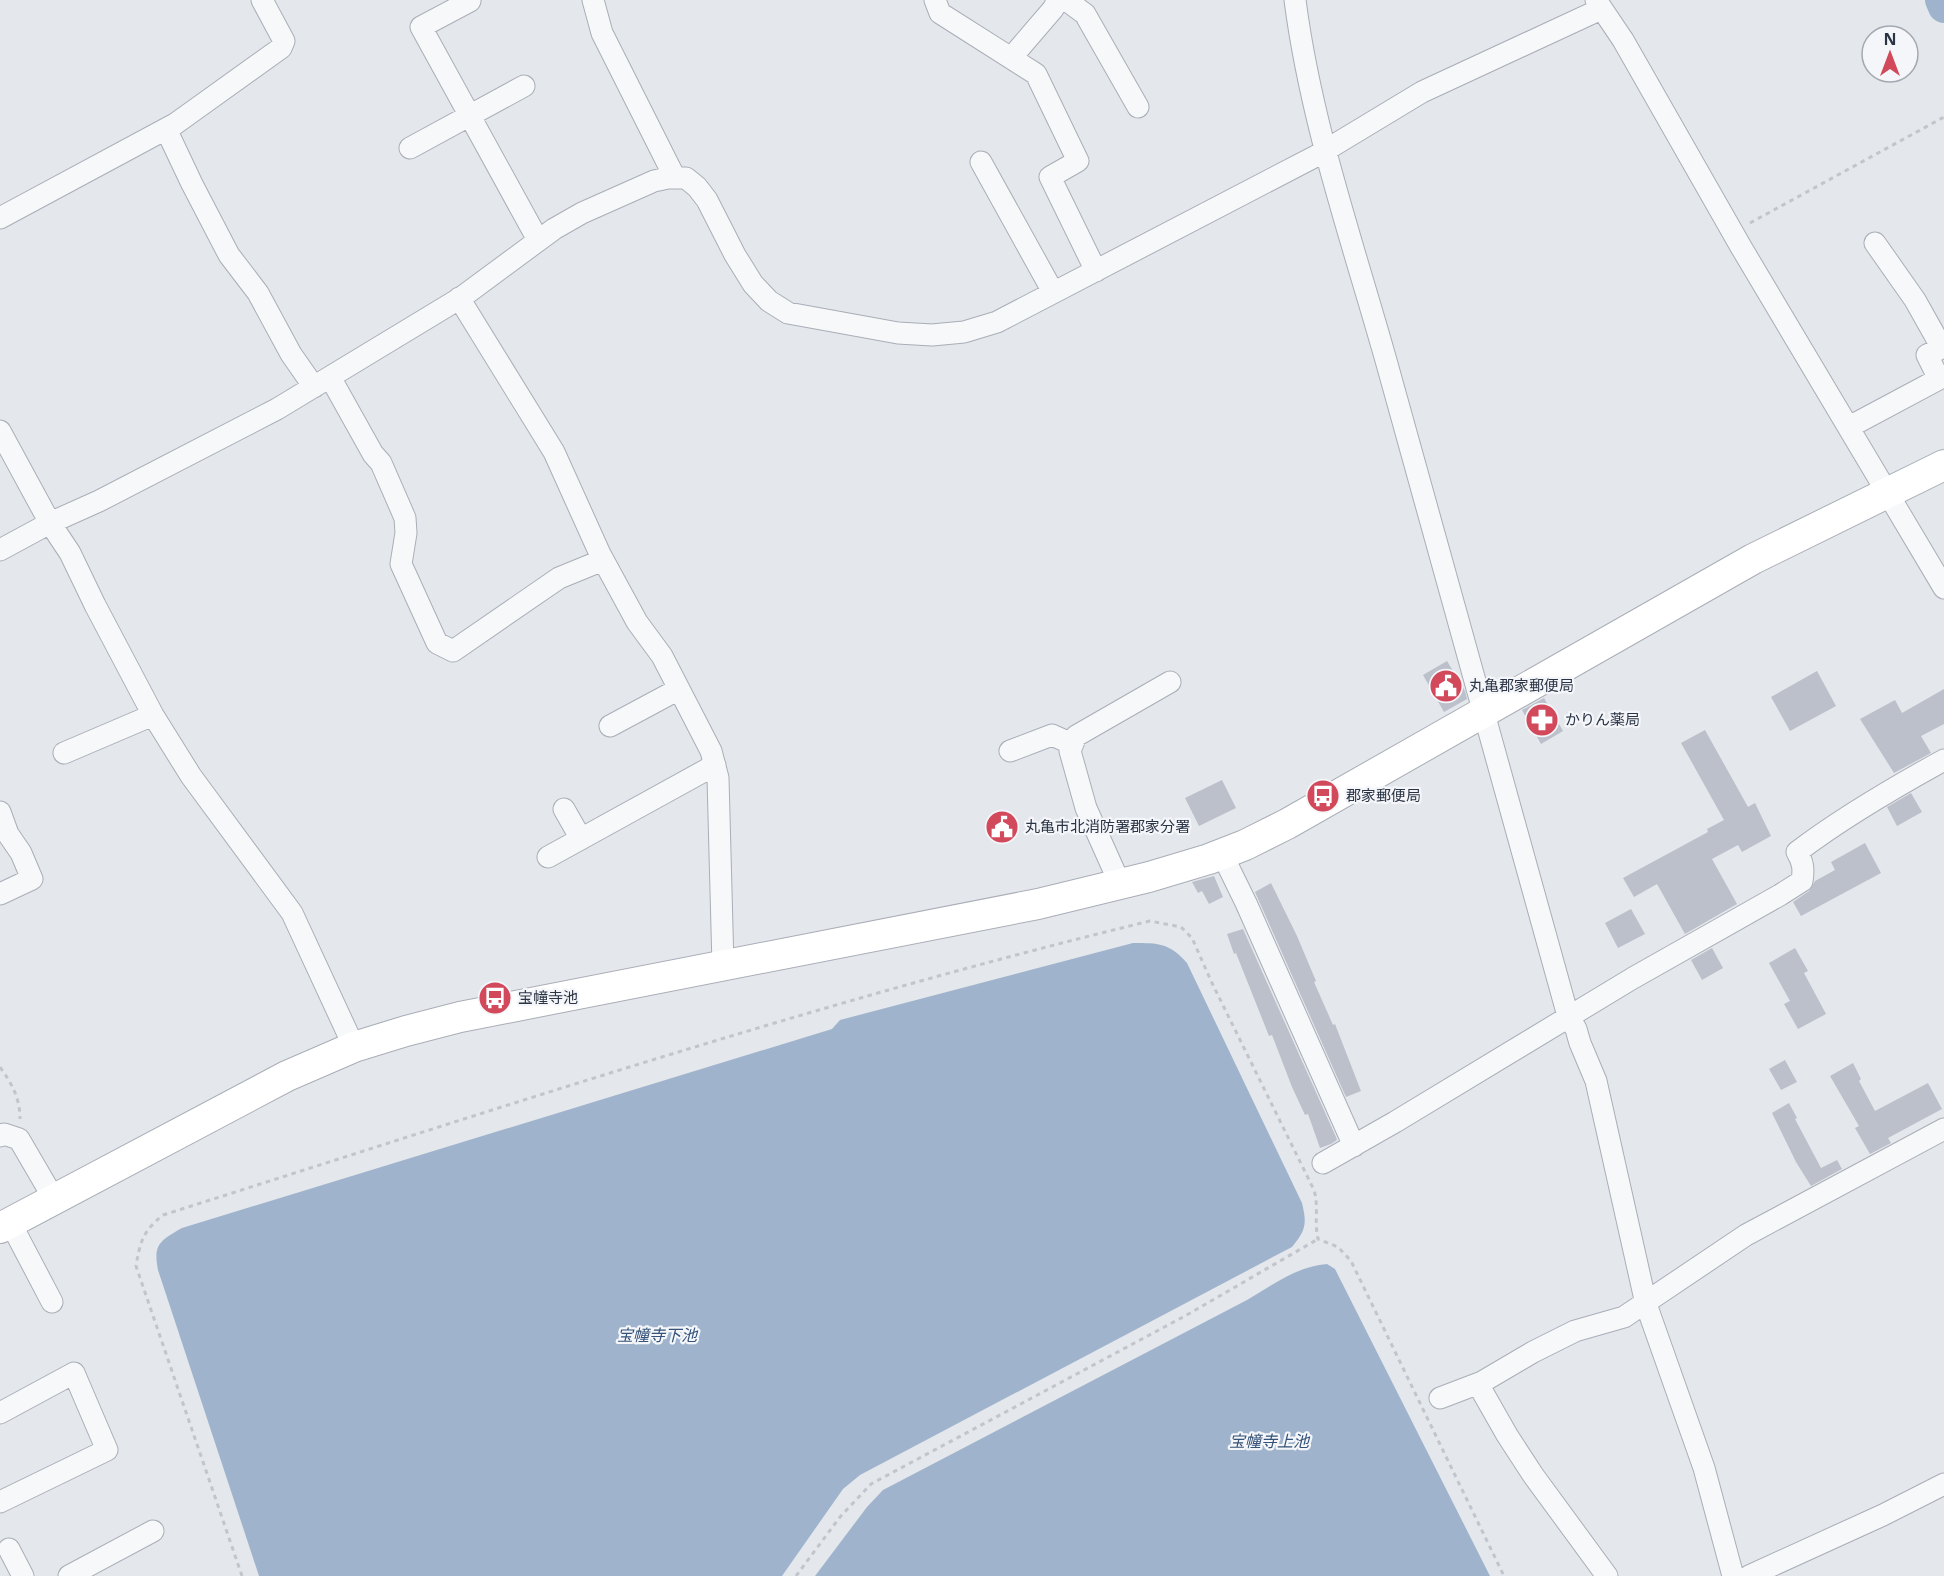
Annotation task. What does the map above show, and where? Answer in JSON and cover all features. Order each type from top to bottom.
[{"type":"street","points":[[0,218],[166,129],[281,48],[284,41],[262,0]]},
{"type":"street","points":[[593,0],[602,33],[675,177]]},
{"type":"street","points":[[935,0],[940,13],[1036,74],[1078,161],[1050,177],[1096,271]]},
{"type":"street","points":[[1011,58],[1058,0]]},
{"type":"street","points":[[1066,0],[1085,14],[1138,107]]},
{"type":"street","points":[[1295,0],[1304,62],[1314,108],[1568,1016],[1576,1029],[1596,1081],[1646,1304],[1704,1468],[1732,1576]]},
{"type":"street","points":[[470,1],[422,27],[538,240]]},
{"type":"street","points":[[0,550],[277,409],[459,298],[538,240],[582,213],[654,181],[675,177],[686,178],[702,192],[753,284],[769,301],[788,313],[898,333],[932,335],[964,332],[997,322],[1214,211],[1326,150],[1422,92],[1598,5],[1623,40],[1741,247],[1944,588]]},
{"type":"street","points":[[410,147],[524,86]]},
{"type":"street","points":[[166,129],[229,255],[258,293],[291,354],[322,382],[381,463],[405,518],[406,533],[401,564],[437,643],[453,651],[560,578],[603,560]]},
{"type":"street","points":[[981,162],[1053,292]]},
{"type":"street","points":[[1849,427],[1939,379],[1927,355],[1943,347],[1915,300],[1875,243]]},
{"type":"street","points":[[459,298],[554,452],[603,560],[637,622],[662,657],[711,751],[718,778],[723,966]]},
{"type":"street","points":[[0,431],[50,523],[70,553],[153,715],[191,776],[292,914],[354,1047]]},
{"type":"street","points":[[52,1302],[5,1225],[287,1076],[354,1047],[406,1030],[460,1017],[1038,904],[1149,877],[1222,854],[1287,824],[1753,560],[1944,465]]},
{"type":"street","points":[[1120,884],[1086,808],[1070,751],[1076,736],[1170,682]]},
{"type":"street","points":[[610,726],[679,689]]},
{"type":"street","points":[[64,753],[153,715]]},
{"type":"street","points":[[1010,751],[1052,735],[1072,744]]},
{"type":"street","points":[[1323,1163],[1568,1016],[1787,890],[1802,880],[1804,872],[1797,852],[1837,823],[1944,760]]},
{"type":"street","points":[[548,857],[715,765]]},
{"type":"street","points":[[564,808],[581,839]]},
{"type":"street","points":[[0,812],[8,834],[21,853],[32,879],[0,894]]},
{"type":"street","points":[[1222,854],[1354,1146]]},
{"type":"street","points":[[1440,1398],[1478,1384],[1575,1331],[1624,1317],[1746,1235],[1944,1130]]},
{"type":"street","points":[[10,1137],[54,1199]]},
{"type":"street","points":[[0,1413],[74,1373],[107,1450],[0,1502]]},
{"type":"street","points":[[1478,1384],[1533,1475],[1607,1576]]},
{"type":"street","points":[[1749,1576],[1883,1515],[1944,1484]]},
{"type":"street","points":[[69,1576],[153,1531]]},
{"type":"street","points":[[9,1549],[23,1576]]},
{"type":"path","points":[[1741,247],[1738,230],[1944,117]]},
{"type":"path","points":[[242,1576],[136,1266],[140,1243],[150,1226],[163,1215],[655,1058],[868,995],[1013,956],[1150,921],[1165,922],[1181,927],[1192,938],[1317,1200],[1318,1239]]},
{"type":"path","points":[[0,1066],[14,1086],[20,1108],[10,1137]]},
{"type":"path","points":[[796,1576],[840,1517],[872,1485],[1185,1316],[1318,1239]]},
{"type":"path","points":[[1318,1239],[1338,1247],[1351,1261],[1504,1576]]},
{"type":"water","name":"宝幢寺下池","points":[[1133,943],[1163,945],[1175,951],[1187,963],[1302,1203],[1305,1216],[1304,1226],[1292,1247],[860,1475],[843,1489],[782,1576],[259,1576],[158,1270],[158,1249],[168,1236],[182,1228],[832,1029],[840,1020]]},
{"type":"water","name":"宝幢寺上池","points":[[1327,1264],[1335,1269],[1490,1576],[815,1576],[867,1507],[883,1490],[1247,1300],[1286,1277],[1306,1268]]},
{"type":"building","points":[[1447,661],[1465,691],[1467,699],[1444,712],[1423,675]]},
{"type":"building","points":[[1817,671],[1836,706],[1790,731],[1771,697]]},
{"type":"building","points":[[1944,689],[1944,724],[1921,736],[1931,753],[1894,773],[1860,719],[1895,700],[1902,713]]},
{"type":"building","name":"かりん薬局","points":[[1544,698],[1563,731],[1541,744],[1522,710]]},
{"type":"building","points":[[1705,730],[1748,807],[1755,803],[1771,836],[1742,852],[1738,845],[1712,859],[1737,904],[1685,934],[1657,884],[1634,897],[1623,878],[1708,832],[1707,829],[1724,820],[1681,743]]},
{"type":"building","points":[[1222,780],[1236,808],[1199,826],[1185,798]]},
{"type":"building","points":[[1911,793],[1922,812],[1897,826],[1887,807]]},
{"type":"building","points":[[1865,843],[1881,873],[1801,916],[1793,902],[1809,891],[1815,881],[1835,870],[1831,862]]},
{"type":"building","points":[[1214,876],[1223,897],[1209,904],[1202,891],[1198,893],[1192,882]]},
{"type":"building","points":[[1271,883],[1297,936],[1316,981],[1314,982],[1333,1025],[1335,1024],[1361,1091],[1346,1097],[1255,892]]},
{"type":"building","points":[[1631,909],[1645,934],[1618,948],[1605,923]]},
{"type":"building","points":[[1243,929],[1336,1137],[1337,1140],[1331,1144],[1320,1148],[1308,1114],[1305,1115],[1292,1087],[1272,1035],[1269,1036],[1236,953],[1234,954],[1227,934]]},
{"type":"building","points":[[1712,948],[1723,968],[1702,980],[1691,960]]},
{"type":"building","points":[[1795,948],[1808,971],[1804,973],[1826,1014],[1798,1029],[1784,1004],[1790,1001],[1769,963]]},
{"type":"building","points":[[1785,1060],[1797,1082],[1781,1090],[1769,1069]]},
{"type":"building","points":[[1853,1063],[1861,1079],[1859,1081],[1875,1111],[1928,1083],[1942,1109],[1888,1138],[1891,1143],[1870,1154],[1855,1128],[1859,1126],[1830,1076]]},
{"type":"building","points":[[1789,1103],[1821,1168],[1837,1160],[1842,1169],[1811,1186],[1796,1162],[1772,1113]]},
{"type":"waterway","points":[[1941,0],[1944,7]]},
{"type":"place","name":"丸亀郡家郵便局","points":[[1446,686]]},
{"type":"place","name":"かりん薬局","points":[[1542,720]]},
{"type":"place","name":"郡家郵便局","points":[[1323,796]]},
{"type":"place","name":"丸亀市北消防署郡家分署","points":[[1002,827]]},
{"type":"place","name":"宝幢寺池","points":[[495,998]]}]
